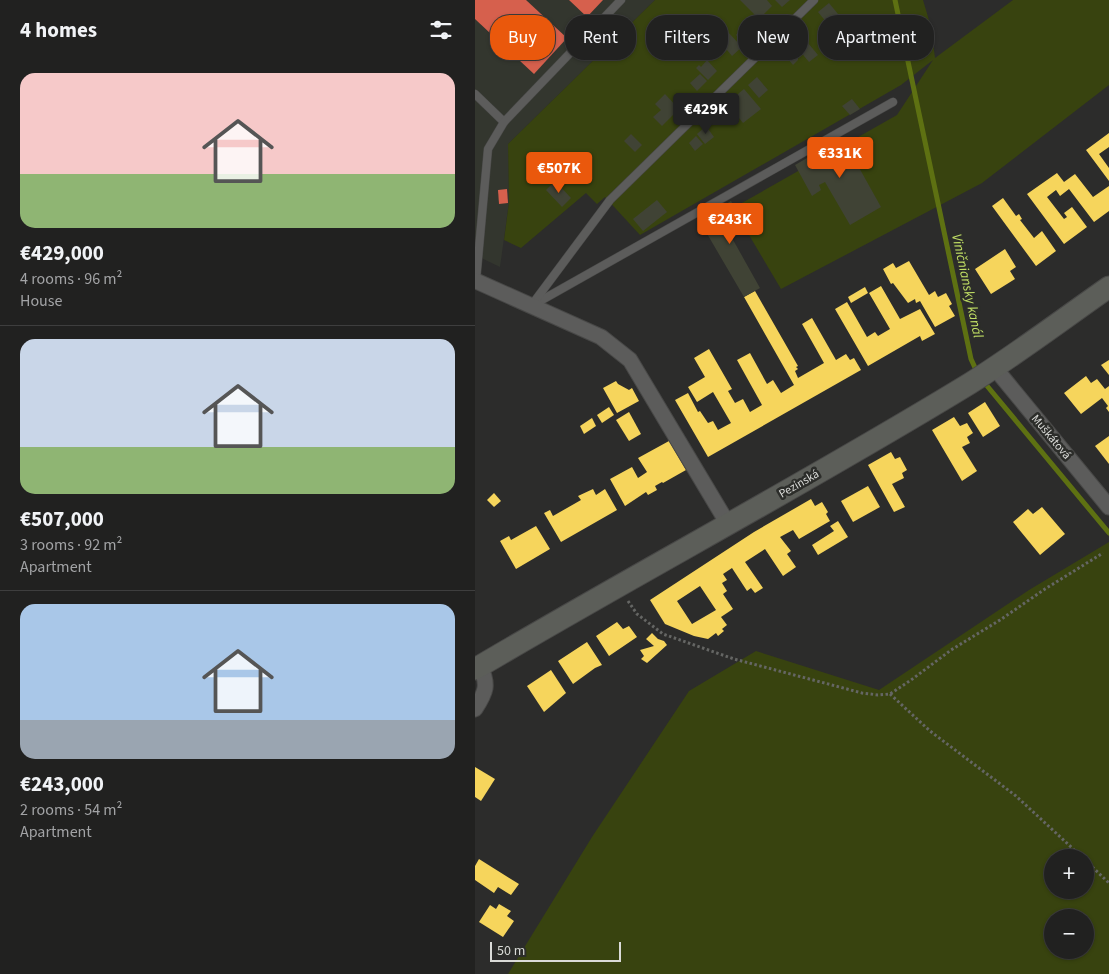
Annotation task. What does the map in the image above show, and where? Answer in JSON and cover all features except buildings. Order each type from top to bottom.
[{"type":"main road","name":"Pezinská","points":[[478,668],[847,456],[983,375],[1109,287]]},
{"type":"street","points":[[476,281],[601,337],[630,360],[728,524]]},
{"type":"street","name":"Muškátová","points":[[983,375],[1109,507]]},
{"type":"street","name":"Pezinská","points":[[475,709],[483,697],[486,687],[485,678],[478,668]]},
{"type":"lane","points":[[476,281],[488,149],[504,122],[621,0]]},
{"type":"lane","points":[[531,306],[610,200],[814,0]]},
{"type":"lane","points":[[475,94],[504,122]]},
{"type":"lane","points":[[531,306],[893,102]]},
{"type":"path","points":[[617,587],[637,614],[663,634],[735,659],[862,693],[878,695],[890,694],[951,650],[1103,553]]},
{"type":"path","points":[[890,694],[930,731],[1016,796],[1073,849]]},
{"type":"path","points":[[1094,869],[1109,883]]},
{"type":"shaded area","points":[[475,0],[655,0],[636,19],[636,15],[565,15],[565,60],[594,60],[508,144],[509,202],[500,267],[475,255]]},
{"type":"green space","points":[[655,0],[923,0],[927,15],[818,15],[818,60],[933,60],[901,85],[640,235],[605,197],[597,204],[586,193],[521,248],[504,240],[509,202],[508,144],[594,60],[636,60],[636,19]]},
{"type":"green space","points":[[1013,0],[1109,0],[1109,85],[982,183],[781,289],[733,208],[897,115],[934,60],[934,50],[935,58]]},
{"type":"green space","points":[[1109,542],[1109,974],[508,974],[592,837],[689,691],[756,651],[879,690],[1029,590]]},
{"type":"waterway","name":"Viničniansky kanál","points":[[895,0],[971,359],[977,372]]},
{"type":"waterway","name":"Viničniansky kanál","points":[[983,381],[1109,533]]}]
